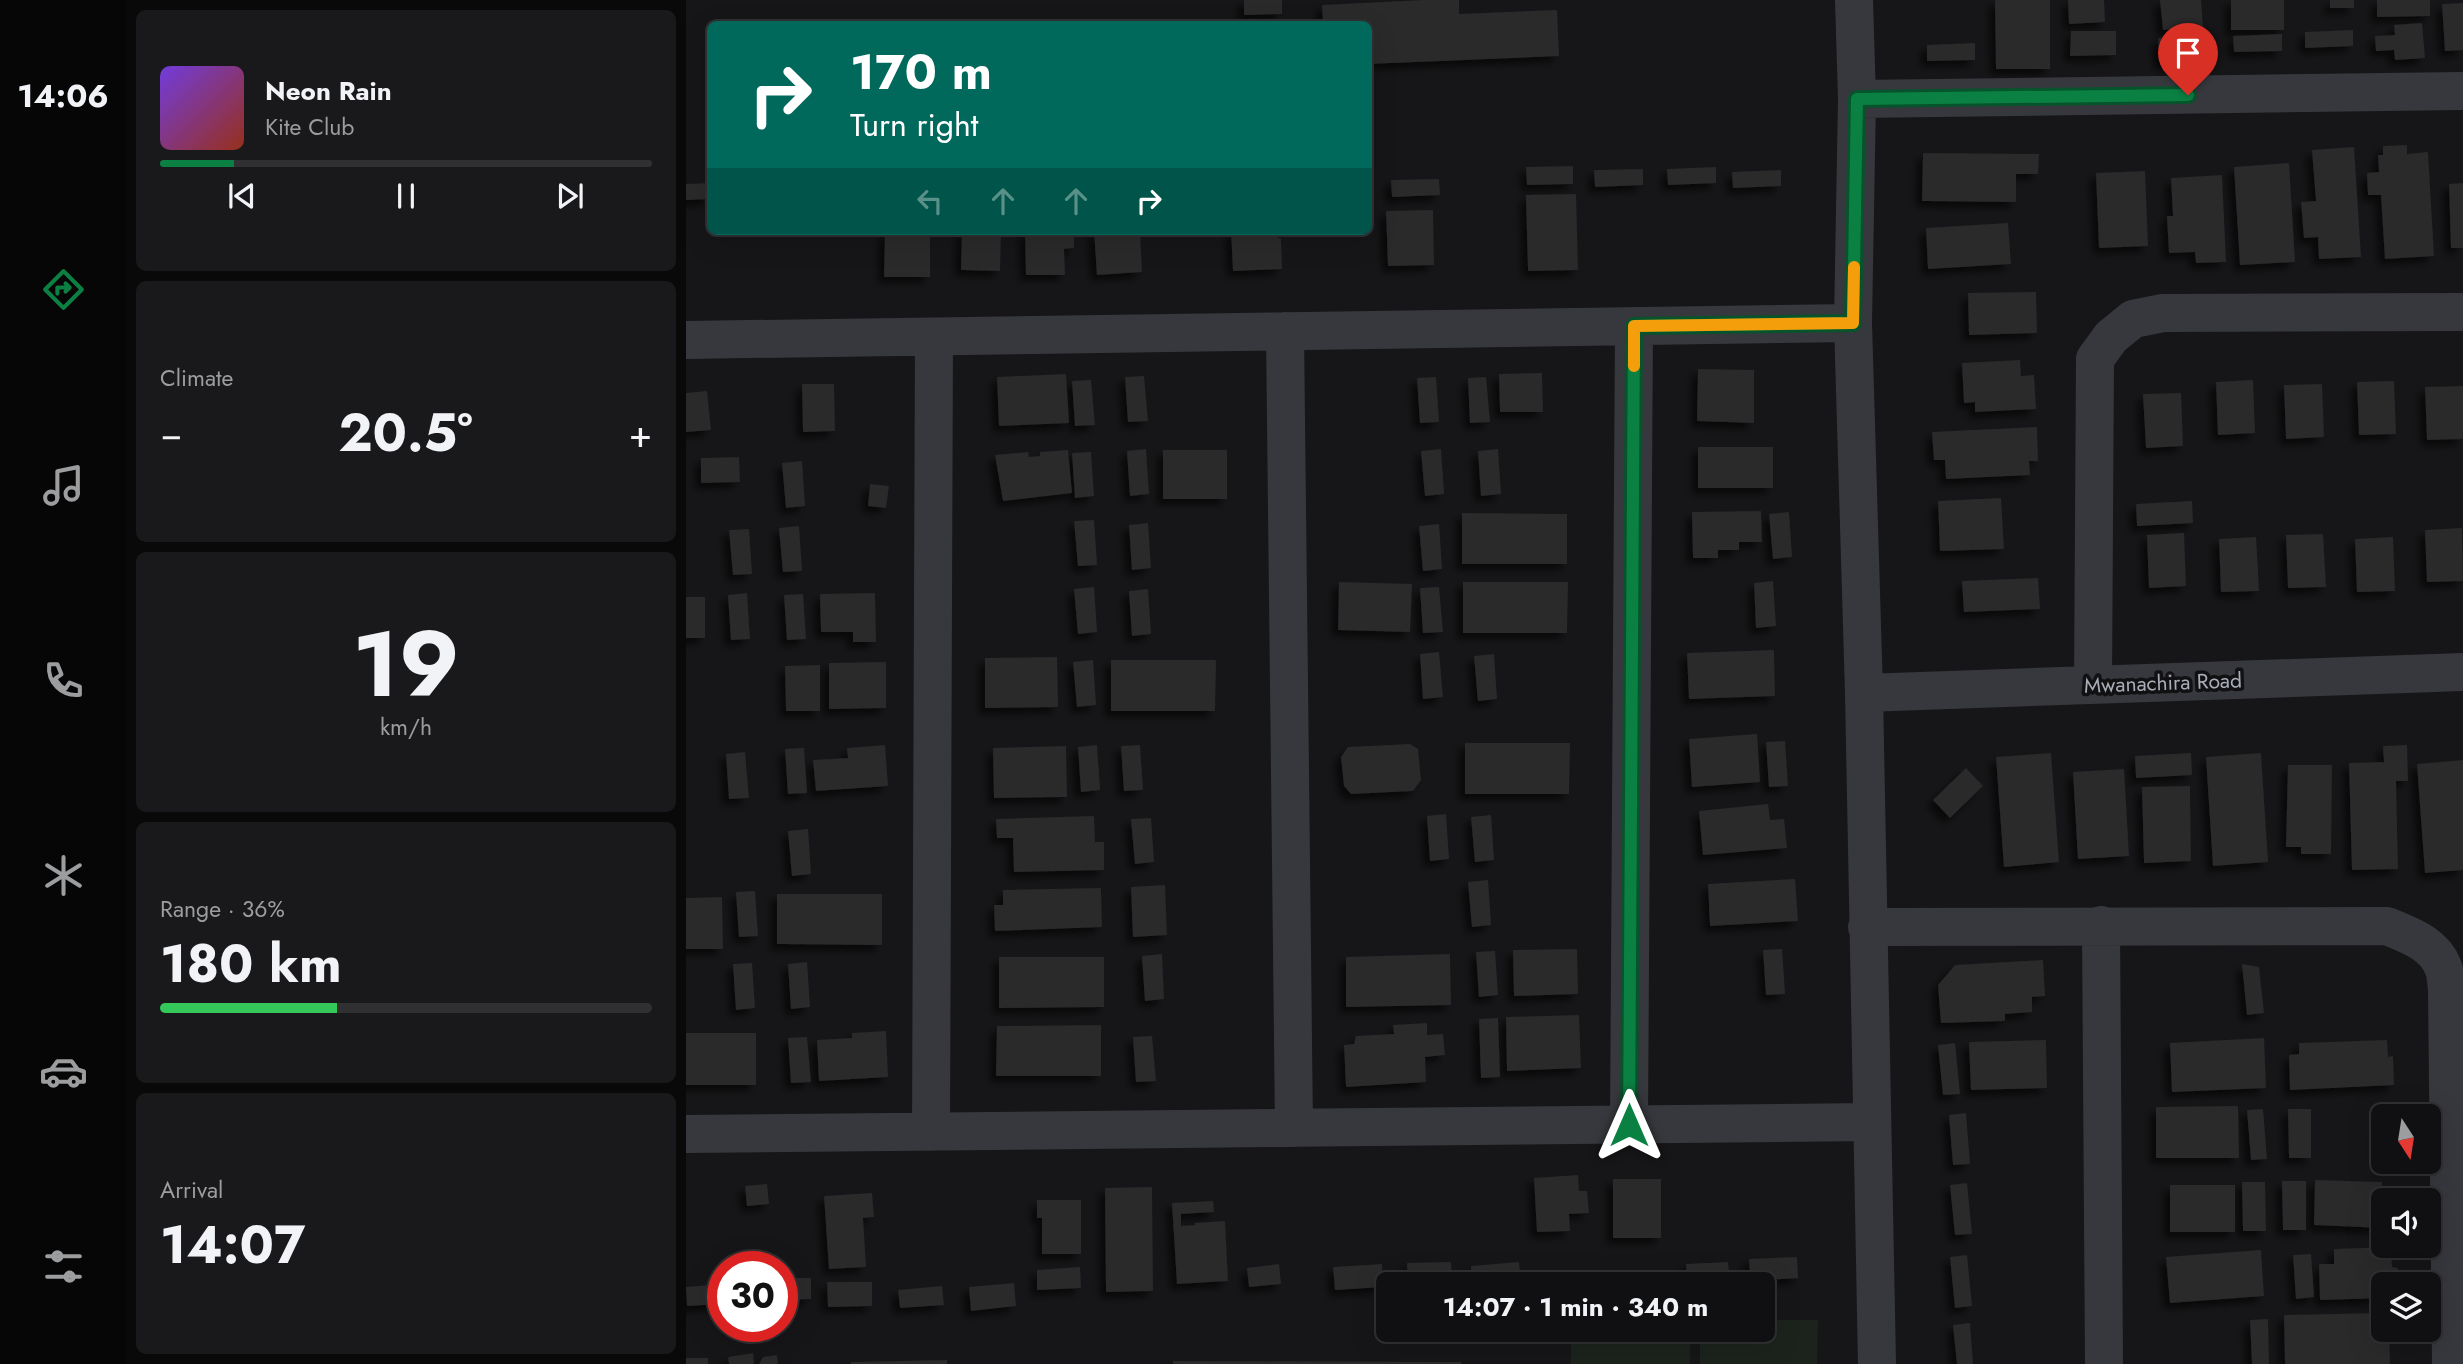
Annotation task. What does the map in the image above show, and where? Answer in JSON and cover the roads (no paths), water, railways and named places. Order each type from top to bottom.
[{"type":"street","points":[[1854,0],[1857,99],[1853,323],[1864,693],[1877,1364]]},
{"type":"street","points":[[1857,99],[2463,91]]},
{"type":"street","points":[[2093,685],[2095,359],[2111,337],[2133,319],[2163,313],[2463,312]]},
{"type":"street","points":[[686,340],[1853,323]]},
{"type":"street","points":[[1629,1125],[1634,326]]},
{"type":"street","points":[[1285,331],[1294,1128]]},
{"type":"street","points":[[931,1132],[934,337]]},
{"type":"street","name":"Mwanachira Road","points":[[1864,693],[2463,672]]},
{"type":"street","points":[[2101,925],[2104,1364]]},
{"type":"street","points":[[1867,927],[2387,926],[2413,936],[2431,949],[2443,967],[2447,989],[2451,1364]]},
{"type":"street","points":[[686,1134],[1872,1122]]}]
